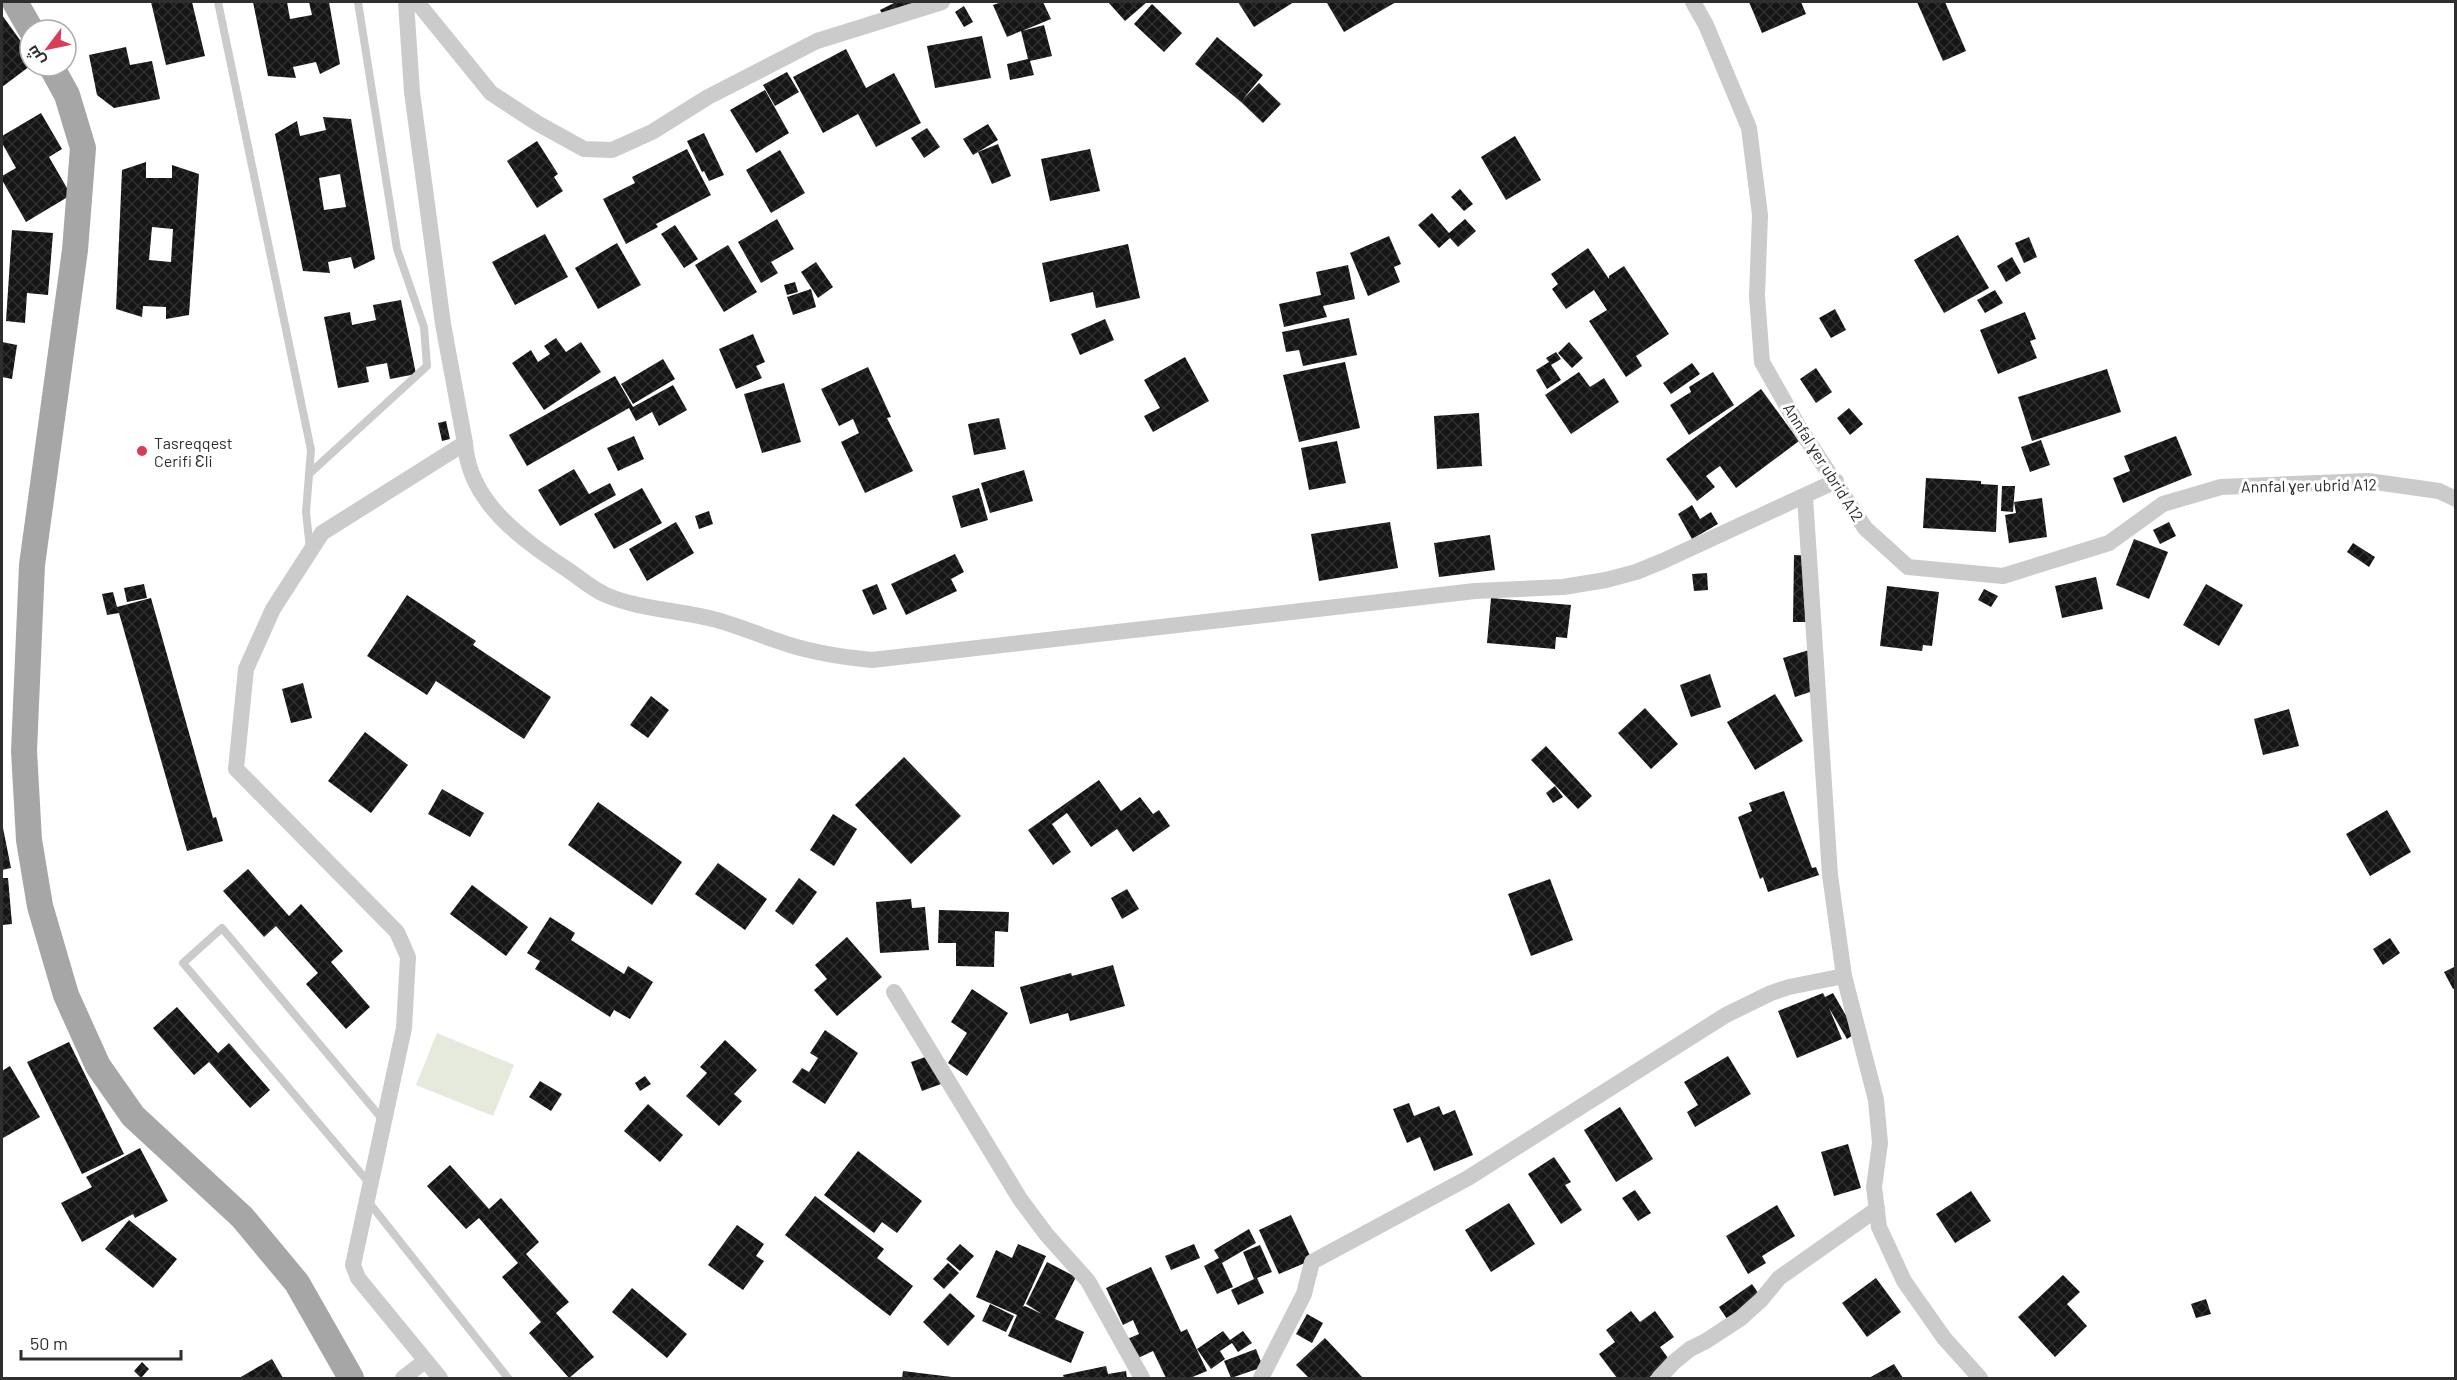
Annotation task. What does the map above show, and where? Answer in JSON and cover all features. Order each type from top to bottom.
[{"type":"main road","points":[[15,2],[24,18]]},
{"type":"main road","points":[[58,78],[68,95],[83,148],[75,250],[32,565],[24,751],[29,840],[40,906],[66,995],[98,1066],[133,1116],[242,1217],[297,1284],[351,1378]]},
{"type":"street","points":[[406,2],[412,92],[443,324],[465,443],[466,460],[479,490],[501,518],[528,541],[604,594],[640,606],[714,619],[825,655],[872,660],[1475,591],[1563,587],[1606,580],[1645,568],[1836,481]]},
{"type":"street","points":[[417,2],[491,93],[537,123],[584,149],[612,150],[652,132],[708,97],[817,41],[942,2]]},
{"type":"street","name":"Annfal ɣer ubrid A12","points":[[1693,2],[1706,25],[1749,128],[1760,215],[1757,296],[1762,362],[1800,429],[1866,528],[1908,567],[2003,576],[2109,543],[2163,504],[2221,487],[2368,481],[2439,491],[2456,499]]},
{"type":"street","points":[[440,1378],[358,1278],[353,1265],[404,1028],[408,957],[397,932],[236,769],[246,669],[273,609],[322,534],[465,443]]},
{"type":"street","points":[[1804,497],[1830,875],[1844,976],[1876,1100],[1880,1143],[1874,1187],[1879,1227],[1904,1281],[1944,1338],[1980,1378]]},
{"type":"street","points":[[1261,1378],[1304,1294],[1312,1262],[1468,1178],[1726,1016],[1771,993],[1844,976]]},
{"type":"street","points":[[894,992],[1020,1199],[1046,1234],[1088,1281],[1142,1378]]},
{"type":"street","points":[[1659,1378],[1690,1349],[1741,1318],[1761,1300],[1779,1278],[1877,1209]]},
{"type":"street","points":[[403,1378],[425,1361]]},
{"type":"lane","points":[[218,2],[311,450],[306,512],[311,551]]},
{"type":"lane","points":[[309,474],[427,366],[424,327],[397,249],[358,2]]},
{"type":"lane","points":[[384,1121],[222,928],[183,963],[368,1192],[508,1378]]},
{"type":"shaded area","points":[[437,1033],[514,1065],[493,1116],[416,1085]]},
{"type":"building","points":[[151,2],[192,2],[205,56],[166,65]]},
{"type":"building","points":[[253,2],[287,2],[290,19],[312,15],[309,2],[329,2],[340,64],[320,74],[316,62],[293,67],[296,78],[268,76]]},
{"type":"building","points":[[896,2],[925,2],[889,26],[880,10]]},
{"type":"building","points":[[1002,2],[1043,2],[1051,19],[1022,31],[1044,25],[1052,56],[1030,61],[1034,75],[1010,80],[1007,64],[1028,59],[1021,31],[1007,37],[993,5]]},
{"type":"building","points":[[1108,2],[1147,2],[1125,21]]},
{"type":"building","points":[[1238,2],[1294,2],[1254,27]]},
{"type":"building","points":[[1396,2],[1344,32],[1327,3]]},
{"type":"building","points":[[1749,2],[1801,2],[1806,14],[1762,33]]},
{"type":"building","points":[[1917,2],[1945,2],[1966,51],[1943,61]]},
{"type":"building","points":[[1152,4],[1182,33],[1164,52],[1134,24]]},
{"type":"building","points":[[964,6],[973,22],[964,27],[955,12]]},
{"type":"building","points":[[2,15],[18,37],[18,75],[2,87]]},
{"type":"building","points":[[982,36],[991,78],[935,88],[927,46]]},
{"type":"building","points":[[1217,37],[1263,75],[1243,99],[1259,83],[1281,104],[1263,123],[1195,64]]},
{"type":"building","points":[[126,47],[130,65],[152,61],[160,99],[114,108],[97,95],[89,55]]},
{"type":"building","points":[[846,49],[866,88],[894,73],[921,123],[876,147],[858,114],[823,133],[793,77]]},
{"type":"building","points":[[787,72],[799,92],[775,106],[763,85]]},
{"type":"building","points":[[765,90],[789,133],[756,153],[730,110]]},
{"type":"building","points":[[41,113],[62,149],[49,157],[71,195],[26,222],[2,180],[2,176],[16,168],[2,143],[2,136]]},
{"type":"building","points":[[323,117],[351,119],[375,259],[354,269],[351,257],[328,262],[330,273],[303,271],[275,134],[297,121],[300,136],[326,130]],"holes":[[[340,174],[346,207],[324,210],[319,178]]]},
{"type":"building","points":[[988,124],[998,140],[973,155],[963,139]]},
{"type":"building","points":[[927,128],[940,147],[924,158],[911,138]]},
{"type":"building","points":[[704,133],[724,175],[709,181],[687,141]]},
{"type":"building","points":[[1515,136],[1541,180],[1506,200],[1481,157]]},
{"type":"building","points":[[537,141],[558,174],[554,177],[563,191],[537,208],[507,161]]},
{"type":"building","points":[[998,144],[1011,176],[992,184],[978,152]]},
{"type":"building","points":[[687,149],[711,195],[656,224],[658,227],[626,244],[603,199],[635,183],[632,177]]},
{"type":"building","points":[[1090,149],[1100,191],[1050,201],[1041,159]]},
{"type":"building","points":[[780,150],[805,193],[771,213],[746,170]]},
{"type":"building","points":[[146,162],[146,178],[172,178],[172,165],[199,174],[189,315],[166,319],[166,307],[143,306],[142,317],[116,309],[122,170]],"holes":[[[152,227],[173,229],[171,262],[149,260]]]},
{"type":"building","points":[[1460,189],[1473,204],[1464,211],[1451,197]]},
{"type":"building","points":[[1432,213],[1449,233],[1465,219],[1476,231],[1458,247],[1450,238],[1439,248],[1418,225]]},
{"type":"building","points":[[777,219],[794,249],[771,262],[778,273],[761,283],[738,242]]},
{"type":"building","points":[[675,225],[698,259],[684,268],[661,234]]},
{"type":"building","points":[[12,230],[53,233],[48,295],[27,293],[25,323],[6,321]]},
{"type":"building","points":[[545,234],[568,277],[515,305],[492,262]]},
{"type":"building","points":[[1958,235],[1989,288],[1944,313],[1914,260]]},
{"type":"building","points":[[1389,236],[1401,264],[1394,267],[1400,282],[1368,296],[1350,253]]},
{"type":"building","points":[[2029,237],[2037,257],[2024,263],[2015,243]]},
{"type":"building","points":[[617,243],[641,285],[598,309],[575,268]]},
{"type":"building","points":[[1128,244],[1140,298],[1096,308],[1093,292],[1050,302],[1042,263]]},
{"type":"building","points":[[728,245],[757,292],[724,312],[695,265]]},
{"type":"building","points":[[1588,248],[1609,279],[1609,276],[1624,266],[1669,334],[1636,356],[1642,366],[1626,377],[1589,321],[1607,310],[1594,290],[1566,309],[1552,289],[1558,284],[1551,274]]},
{"type":"building","points":[[2012,257],[2021,273],[2006,282],[1997,266]]},
{"type":"building","points":[[816,262],[833,287],[818,298],[801,272]]},
{"type":"building","points":[[1348,265],[1355,299],[1323,306],[1327,317],[1284,327],[1279,304],[1321,295],[1316,272]]},
{"type":"building","points":[[795,282],[798,292],[787,295],[784,285]]},
{"type":"building","points":[[811,289],[816,307],[793,315],[787,297]]},
{"type":"building","points":[[1995,290],[2003,303],[1985,313],[1977,300]]},
{"type":"building","points":[[401,300],[416,374],[390,379],[387,363],[366,367],[369,382],[338,388],[324,317],[350,312],[352,325],[376,320],[373,305]]},
{"type":"building","points":[[1835,309],[1846,330],[1831,338],[1819,318]]},
{"type":"building","points":[[2025,312],[2036,339],[2030,341],[2037,358],[1998,374],[1980,330]]},
{"type":"building","points":[[1349,318],[1357,355],[1303,366],[1299,350],[1286,352],[1282,332]]},
{"type":"building","points":[[1105,319],[1114,340],[1080,355],[1071,334]]},
{"type":"building","points":[[753,334],[765,362],[756,366],[762,378],[736,389],[719,349]]},
{"type":"building","points":[[556,338],[566,352],[581,342],[601,372],[544,410],[512,363],[531,350],[538,362],[550,354],[544,346]]},
{"type":"building","points":[[2,342],[17,345],[12,379],[2,377]]},
{"type":"building","points":[[1569,342],[1583,358],[1572,368],[1558,353]]},
{"type":"building","points":[[1556,352],[1561,359],[1551,365],[1561,380],[1547,389],[1536,370],[1549,362],[1546,358]]},
{"type":"building","points":[[1185,357],[1209,401],[1153,432],[1144,416],[1160,408],[1144,380]]},
{"type":"building","points":[[663,359],[675,379],[633,404],[621,384]]},
{"type":"building","points":[[1345,362],[1360,428],[1299,442],[1283,375]]},
{"type":"building","points":[[1692,363],[1700,374],[1671,394],[1663,383]]},
{"type":"building","points":[[868,367],[891,417],[887,418],[913,471],[865,493],[841,442],[859,433],[853,419],[839,426],[821,389]]},
{"type":"building","points":[[1816,368],[1832,392],[1816,403],[1800,379]]},
{"type":"building","points":[[2107,369],[2121,412],[2032,441],[2018,397]]},
{"type":"building","points":[[1579,372],[1590,387],[1604,378],[1619,402],[1571,434],[1545,395]]},
{"type":"building","points":[[1713,372],[1734,405],[1689,435],[1670,405],[1691,392],[1689,387]]},
{"type":"building","points":[[615,376],[633,407],[673,385],[687,410],[659,426],[652,412],[636,421],[629,408],[527,466],[509,435]]},
{"type":"building","points":[[784,383],[801,442],[762,453],[744,394]]},
{"type":"building","points":[[1761,389],[1799,441],[1736,488],[1720,466],[1706,476],[1715,487],[1697,501],[1666,459]]},
{"type":"building","points":[[1849,408],[1863,424],[1850,435],[1837,418]]},
{"type":"building","points":[[1479,413],[1482,466],[1437,469],[1434,416]]},
{"type":"building","points":[[999,418],[1006,449],[974,455],[968,424]]},
{"type":"building","points":[[446,421],[450,439],[442,441],[438,423]]},
{"type":"building","points":[[634,436],[644,459],[618,471],[607,448]]},
{"type":"building","points":[[2176,436],[2192,475],[2123,503],[2113,478],[2130,471],[2124,456]]},
{"type":"building","points":[[2041,440],[2050,465],[2030,472],[2021,447]]},
{"type":"building","points":[[1337,441],[1346,483],[1309,490],[1301,448]]},
{"type":"building","points":[[574,469],[589,494],[610,483],[616,495],[560,526],[538,490]]},
{"type":"building","points":[[1024,470],[1033,501],[990,513],[981,483]]},
{"type":"building","points":[[1926,478],[1981,481],[1981,484],[1998,485],[1996,532],[1923,528]]},
{"type":"building","points":[[2002,486],[2015,486],[2013,512],[2001,511]]},
{"type":"building","points":[[642,488],[662,523],[614,549],[594,514]]},
{"type":"building","points":[[979,488],[988,520],[961,528],[952,496]]},
{"type":"building","points":[[2042,498],[2047,537],[2009,543],[2005,515],[2016,513],[2014,502]]},
{"type":"building","points":[[1692,505],[1700,519],[1711,512],[1718,524],[1692,539],[1678,514]]},
{"type":"building","points":[[709,511],[713,524],[699,529],[695,516]]},
{"type":"building","points":[[676,522],[694,553],[647,581],[629,549]]},
{"type":"building","points":[[1390,522],[1398,568],[1319,581],[1311,534]]},
{"type":"building","points":[[2169,522],[2176,536],[2160,544],[2153,530]]},
{"type":"building","points":[[1490,535],[1495,570],[1439,577],[1434,543]]},
{"type":"building","points":[[2134,539],[2168,552],[2149,599],[2116,585]]},
{"type":"building","points":[[2353,543],[2375,557],[2369,567],[2347,552]]},
{"type":"building","points":[[955,554],[964,572],[951,579],[957,591],[906,615],[891,584]]},
{"type":"building","points":[[1794,555],[1815,556],[1815,622],[1793,622]]},
{"type":"building","points":[[1707,573],[1708,590],[1694,591],[1692,574]]},
{"type":"building","points":[[2096,577],[2103,609],[2062,618],[2055,586]]},
{"type":"building","points":[[144,584],[147,598],[127,602],[124,588]]},
{"type":"building","points":[[877,584],[887,609],[873,615],[862,590]]},
{"type":"building","points":[[2206,584],[2243,605],[2219,646],[2183,625]]},
{"type":"building","points":[[1887,586],[1939,592],[1932,646],[1923,645],[1922,651],[1880,646]]},
{"type":"building","points":[[1984,589],[1998,596],[1991,607],[1978,600]]},
{"type":"building","points":[[113,592],[117,607],[151,598],[213,818],[216,817],[223,841],[187,851],[119,613],[107,615],[102,594]]},
{"type":"building","points":[[407,595],[476,641],[473,645],[551,697],[524,739],[436,681],[427,695],[367,656]]},
{"type":"building","points":[[1491,598],[1571,605],[1567,638],[1556,637],[1555,649],[1487,643]]},
{"type":"building","points":[[1809,650],[1822,688],[1795,697],[1783,658]]},
{"type":"building","points":[[1710,674],[1721,707],[1691,717],[1680,685]]},
{"type":"building","points":[[303,683],[312,718],[291,723],[282,689]]},
{"type":"building","points":[[1775,694],[1803,741],[1755,770],[1727,722]]},
{"type":"building","points":[[651,696],[669,710],[648,738],[630,725]]},
{"type":"building","points":[[1645,708],[1678,744],[1651,769],[1618,733]]},
{"type":"building","points":[[2289,709],[2299,746],[2263,755],[2254,719]]},
{"type":"building","points":[[365,732],[408,765],[371,813],[328,781]]},
{"type":"building","points":[[1546,746],[1592,796],[1578,809],[1531,760]]},
{"type":"building","points":[[904,757],[961,816],[911,864],[855,805]]},
{"type":"building","points":[[1099,780],[1121,811],[1140,797],[1153,814],[1159,810],[1170,826],[1133,852],[1117,829],[1091,847],[1067,813],[1052,824],[1071,852],[1053,865],[1028,830]]},
{"type":"building","points":[[1555,786],[1563,797],[1553,803],[1546,793]]},
{"type":"building","points":[[442,789],[484,813],[470,837],[428,814]]},
{"type":"building","points":[[1784,791],[1812,868],[1816,867],[1819,875],[1768,892],[1763,877],[1760,879],[1738,817],[1752,811],[1749,803]]},
{"type":"building","points":[[598,802],[682,862],[652,905],[568,845]]},
{"type":"building","points":[[2387,810],[2411,852],[2370,876],[2346,834]]},
{"type":"building","points":[[833,814],[857,829],[834,866],[810,850]]},
{"type":"building","points":[[2,823],[11,868],[2,870]]},
{"type":"building","points":[[718,863],[767,899],[745,930],[695,894]]},
{"type":"building","points":[[248,869],[289,916],[301,904],[343,951],[331,962],[370,1007],[346,1029],[306,984],[318,973],[276,926],[264,937],[223,891]]},
{"type":"building","points":[[2,878],[8,878],[12,924],[2,925]]},
{"type":"building","points":[[799,878],[817,892],[793,925],[775,911]]},
{"type":"building","points":[[1550,879],[1573,940],[1531,956],[1508,894]]},
{"type":"building","points":[[472,885],[528,927],[506,956],[450,914]]},
{"type":"building","points":[[1127,889],[1139,909],[1122,919],[1111,898]]},
{"type":"building","points":[[911,899],[912,908],[925,907],[929,950],[880,953],[876,902]]},
{"type":"building","points":[[939,910],[1009,912],[1008,932],[995,931],[994,967],[956,966],[956,943],[938,943]]},
{"type":"building","points":[[550,917],[575,933],[571,940],[624,974],[628,966],[653,982],[630,1019],[614,1010],[610,1017],[535,969],[540,961],[527,953]]},
{"type":"building","points":[[847,937],[882,977],[837,1016],[814,990],[827,979],[815,965]]},
{"type":"building","points":[[2390,938],[2400,953],[2383,965],[2373,949]]},
{"type":"building","points":[[1113,965],[1125,1006],[1070,1021],[1068,1013],[1030,1024],[1020,987],[1071,973],[1072,976]]},
{"type":"building","points":[[2456,966],[2456,988],[2453,989],[2444,972]]},
{"type":"building","points":[[972,989],[1008,1013],[967,1076],[948,1063],[967,1033],[951,1022]]},
{"type":"building","points":[[1823,993],[1825,997],[1833,993],[1856,1033],[1847,1039],[1829,1008],[1842,1039],[1797,1058],[1778,1011]]},
{"type":"building","points":[[177,1007],[218,1053],[229,1043],[270,1090],[250,1108],[209,1062],[194,1075],[153,1028]]},
{"type":"building","points":[[825,1030],[858,1053],[825,1104],[792,1082],[802,1068],[809,1072],[818,1058],[810,1053]]},
{"type":"building","points":[[725,1040],[757,1070],[734,1094],[742,1101],[719,1126],[686,1096],[707,1073],[700,1067]]},
{"type":"building","points":[[69,1042],[124,1154],[82,1174],[27,1062]]},
{"type":"building","points":[[931,1055],[941,1084],[922,1091],[911,1062]]},
{"type":"building","points":[[1728,1056],[1751,1094],[1695,1127],[1687,1112],[1698,1105],[1684,1082]]},
{"type":"building","points":[[10,1066],[40,1117],[3,1138],[2,1071]]},
{"type":"building","points":[[645,1076],[651,1084],[640,1091],[635,1083]]},
{"type":"building","points":[[540,1081],[562,1094],[551,1111],[529,1097]]},
{"type":"building","points":[[1409,1103],[1414,1116],[1439,1106],[1443,1115],[1455,1110],[1473,1155],[1434,1171],[1420,1137],[1407,1143],[1393,1109]]},
{"type":"building","points":[[648,1104],[683,1135],[660,1162],[624,1131]]},
{"type":"building","points":[[1620,1107],[1653,1159],[1616,1182],[1584,1130]]},
{"type":"building","points":[[1848,1144],[1861,1188],[1834,1196],[1821,1152]]},
{"type":"building","points":[[140,1148],[168,1201],[135,1218],[133,1214],[82,1242],[61,1203],[92,1187],[86,1177]]},
{"type":"building","points":[[858,1151],[922,1201],[897,1233],[882,1222],[874,1233],[824,1195]]},
{"type":"building","points":[[1554,1157],[1571,1182],[1565,1185],[1582,1210],[1561,1224],[1528,1174]]},
{"type":"building","points":[[450,1165],[489,1209],[501,1198],[539,1242],[526,1254],[569,1302],[556,1313],[594,1357],[569,1378],[529,1333],[541,1322],[502,1277],[518,1263],[479,1218],[466,1229],[427,1186]]},
{"type":"building","points":[[1635,1190],[1651,1213],[1638,1221],[1622,1198]]},
{"type":"building","points":[[1971,1191],[1991,1221],[1955,1243],[1936,1214]]},
{"type":"building","points":[[815,1196],[884,1249],[877,1258],[913,1286],[890,1316],[785,1235]]},
{"type":"building","points":[[1509,1203],[1535,1244],[1491,1272],[1465,1230]]},
{"type":"building","points":[[1777,1205],[1795,1236],[1762,1256],[1766,1263],[1748,1274],[1726,1236]]},
{"type":"building","points":[[1291,1215],[1312,1260],[1279,1274],[1259,1230]]},
{"type":"building","points":[[129,1220],[177,1259],[153,1288],[105,1249]]},
{"type":"building","points":[[737,1225],[764,1244],[756,1256],[764,1261],[743,1290],[708,1265]]},
{"type":"building","points":[[1249,1229],[1256,1243],[1222,1263],[1233,1287],[1217,1294],[1204,1266],[1219,1258],[1214,1250]]},
{"type":"building","points":[[960,1244],[974,1256],[960,1271],[946,1259]]},
{"type":"building","points":[[1018,1244],[1046,1256],[1023,1307],[1042,1314],[1026,1304],[1047,1262],[1076,1277],[1055,1319],[1084,1332],[1071,1363],[1008,1336],[1017,1315],[976,1297],[996,1250],[1012,1258]]},
{"type":"building","points":[[1194,1244],[1200,1258],[1171,1270],[1165,1256]]},
{"type":"building","points":[[1260,1245],[1272,1272],[1257,1278],[1264,1293],[1238,1305],[1231,1290],[1254,1279],[1243,1252]]},
{"type":"building","points":[[948,1263],[959,1273],[944,1289],[933,1279]]},
{"type":"building","points":[[1151,1267],[1181,1332],[1187,1329],[1207,1371],[1190,1378],[1166,1378],[1153,1351],[1134,1360],[1125,1340],[1139,1334],[1133,1320],[1123,1325],[1106,1288]]},
{"type":"building","points":[[2063,1275],[2080,1292],[2067,1304],[2087,1326],[2055,1357],[2018,1317]]},
{"type":"building","points":[[1876,1278],[1901,1312],[1867,1337],[1842,1303]]},
{"type":"building","points":[[1752,1284],[1765,1303],[1731,1325],[1719,1307]]},
{"type":"building","points":[[632,1288],[687,1334],[667,1358],[612,1312]]},
{"type":"building","points":[[950,1293],[975,1316],[948,1346],[923,1322]]},
{"type":"building","points":[[2206,1299],[2211,1314],[2196,1318],[2191,1304]]},
{"type":"building","points":[[990,1304],[1014,1316],[1006,1332],[982,1321]]},
{"type":"building","points":[[1631,1311],[1640,1322],[1655,1311],[1674,1337],[1660,1347],[1671,1362],[1648,1378],[1617,1378],[1599,1354],[1615,1342],[1606,1330]]},
{"type":"building","points":[[1307,1314],[1323,1323],[1312,1343],[1296,1334]]},
{"type":"building","points":[[1223,1331],[1230,1340],[1243,1331],[1252,1343],[1238,1352],[1232,1343],[1220,1351],[1225,1359],[1211,1369],[1197,1349]]},
{"type":"building","points":[[1325,1338],[1363,1378],[1309,1378],[1296,1365]]},
{"type":"building","points":[[1256,1349],[1263,1367],[1231,1378],[1224,1361]]},
{"type":"building","points":[[272,1359],[283,1378],[239,1378]]},
{"type":"building","points":[[142,1362],[149,1369],[141,1378],[134,1371]]},
{"type":"building","points":[[1894,1364],[1903,1378],[1869,1378]]},
{"type":"building","points":[[1106,1366],[1108,1374],[1126,1371],[1127,1378],[1064,1378],[1063,1375]]},
{"type":"building","points":[[903,1371],[952,1377],[952,1378],[902,1378]]},
{"type":"place","name":"Tasreqqest Cerifi Ɛli","points":[[142,451]]}]
